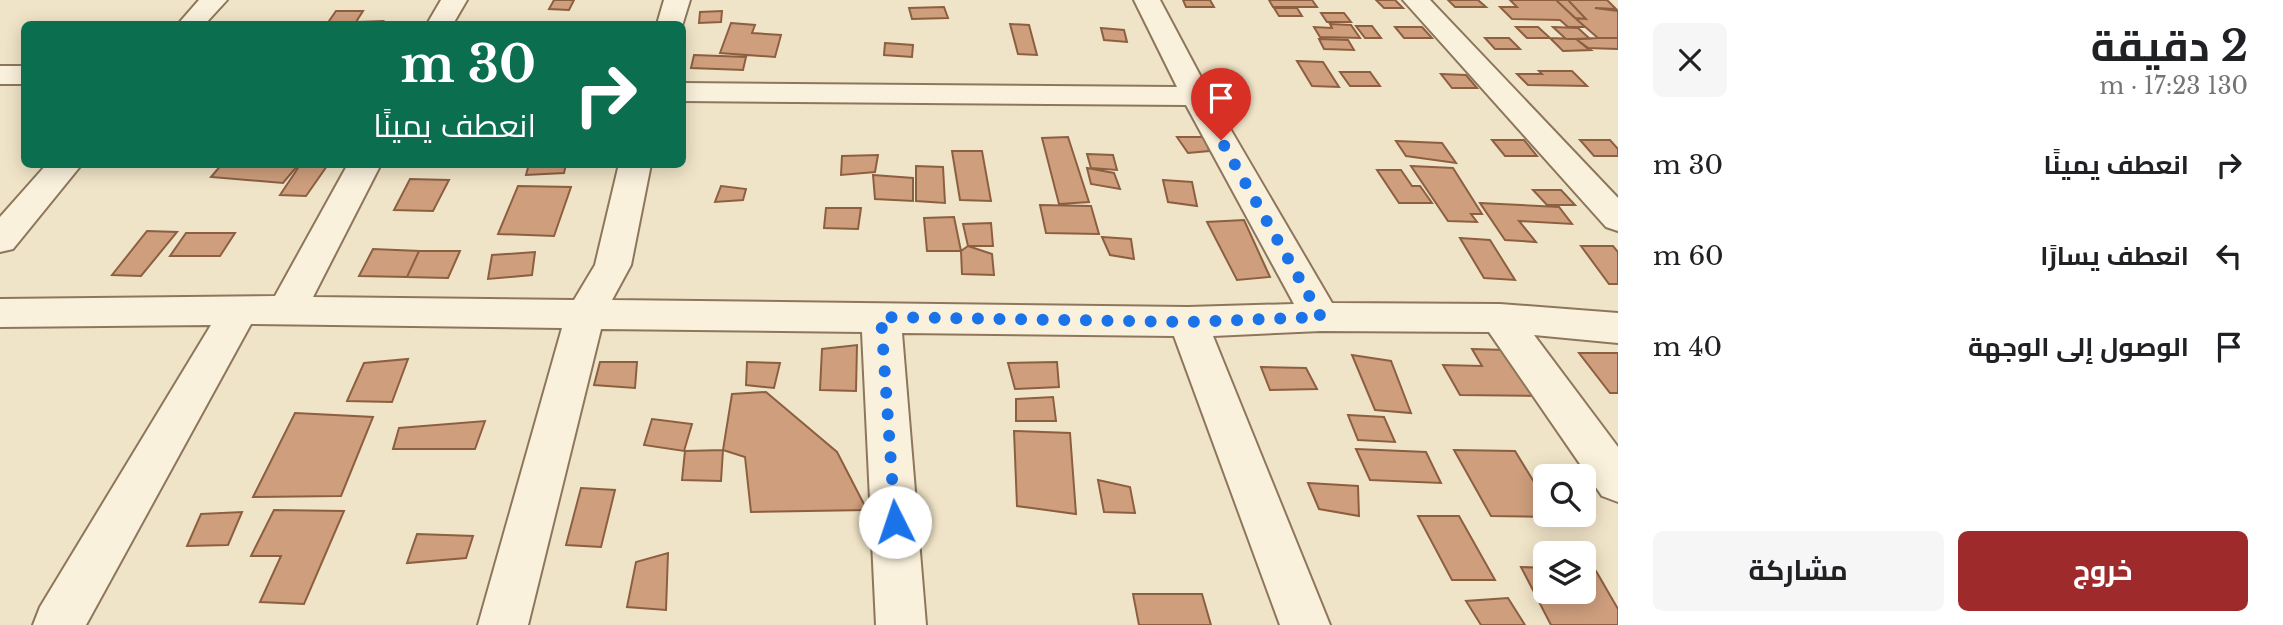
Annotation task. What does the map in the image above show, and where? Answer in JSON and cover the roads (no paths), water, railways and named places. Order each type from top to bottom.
[{"type":"street","points":[[194,21],[214,0]]},
{"type":"street","points":[[442,21],[454,0]]},
{"type":"street","points":[[671,21],[677,0]]},
{"type":"street","points":[[1147,0],[1196,96],[1321,317]]},
{"type":"street","points":[[1416,0],[1618,219]]},
{"type":"street","points":[[0,75],[21,75]]},
{"type":"street","points":[[686,92],[1196,96]]},
{"type":"street","points":[[0,240],[63,168]]},
{"type":"street","points":[[287,310],[363,168]]},
{"type":"street","points":[[503,625],[585,314],[613,265],[634,168]]},
{"type":"street","points":[[58,625],[240,310]]},
{"type":"street","points":[[0,313],[287,310],[1188,322],[1321,317],[1500,318],[1618,328]]},
{"type":"street","points":[[881,317],[901,625]]},
{"type":"street","points":[[1500,318],[1618,482]]},
{"type":"street","points":[[1188,322],[1306,625]]}]
